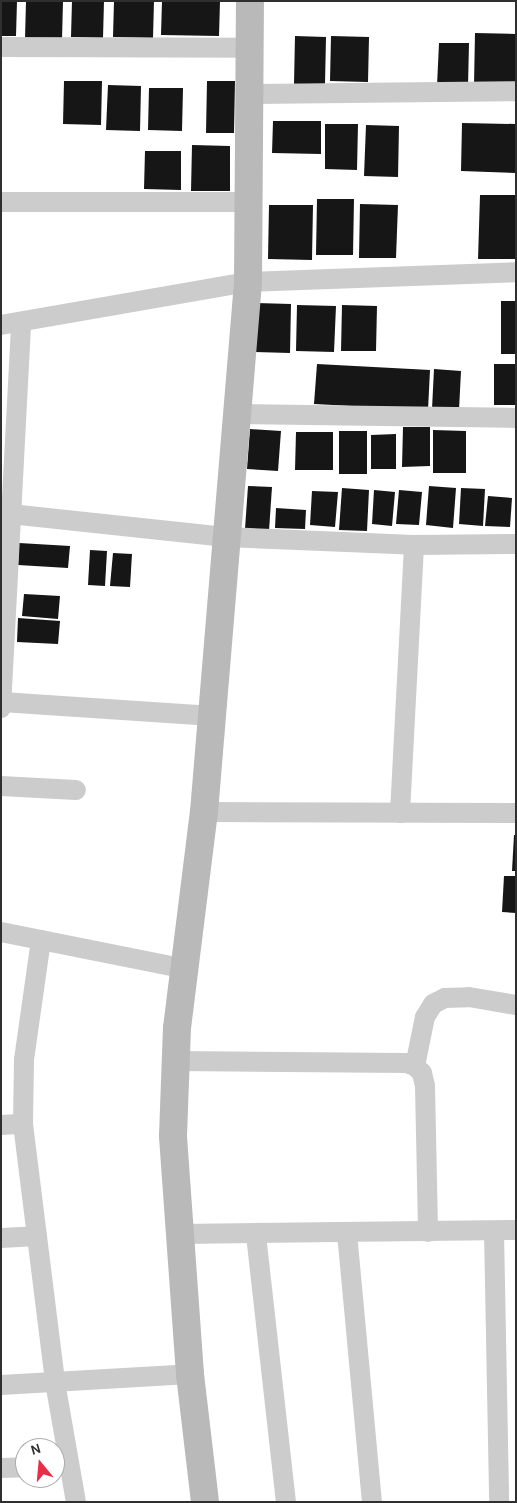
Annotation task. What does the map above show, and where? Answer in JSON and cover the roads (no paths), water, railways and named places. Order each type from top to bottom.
[{"type":"street","points":[[205,1502],[190,1374],[173,1136],[176,1028],[187,968],[204,812],[235,414],[248,282],[250,1]]},
{"type":"street","points":[[1,47],[250,48]]},
{"type":"street","points":[[250,94],[516,91]]},
{"type":"street","points":[[1,202],[249,202]]},
{"type":"street","points":[[1,325],[248,282],[516,272]]},
{"type":"street","points":[[21,322],[6,513],[2,705],[212,716]]},
{"type":"street","points":[[235,414],[516,418]]},
{"type":"street","points":[[6,513],[226,537],[414,544],[516,544]]},
{"type":"street","points":[[400,813],[414,544]]},
{"type":"street","points":[[1,786],[76,790]]},
{"type":"street","points":[[204,812],[516,813]]},
{"type":"street","points":[[1,932],[187,968]]},
{"type":"street","points":[[41,940],[24,1060],[22,1124],[60,1438]]},
{"type":"street","points":[[414,1066],[425,1017],[433,1004],[445,998],[469,997],[516,1005]]},
{"type":"street","points":[[176,1061],[406,1063],[414,1066],[422,1073],[425,1086],[428,1232]]},
{"type":"street","points":[[1,1125],[22,1124]]},
{"type":"street","points":[[180,1234],[256,1235],[494,1232],[516,1230]]},
{"type":"street","points":[[494,1232],[499,1502]]},
{"type":"street","points":[[347,1233],[372,1502]]},
{"type":"street","points":[[256,1235],[286,1502]]},
{"type":"street","points":[[1,1238],[36,1236]]},
{"type":"street","points":[[1,1385],[190,1374]]},
{"type":"street","points":[[1,1468],[15,1467]]},
{"type":"street","points":[[65,1471],[76,1502]]}]
